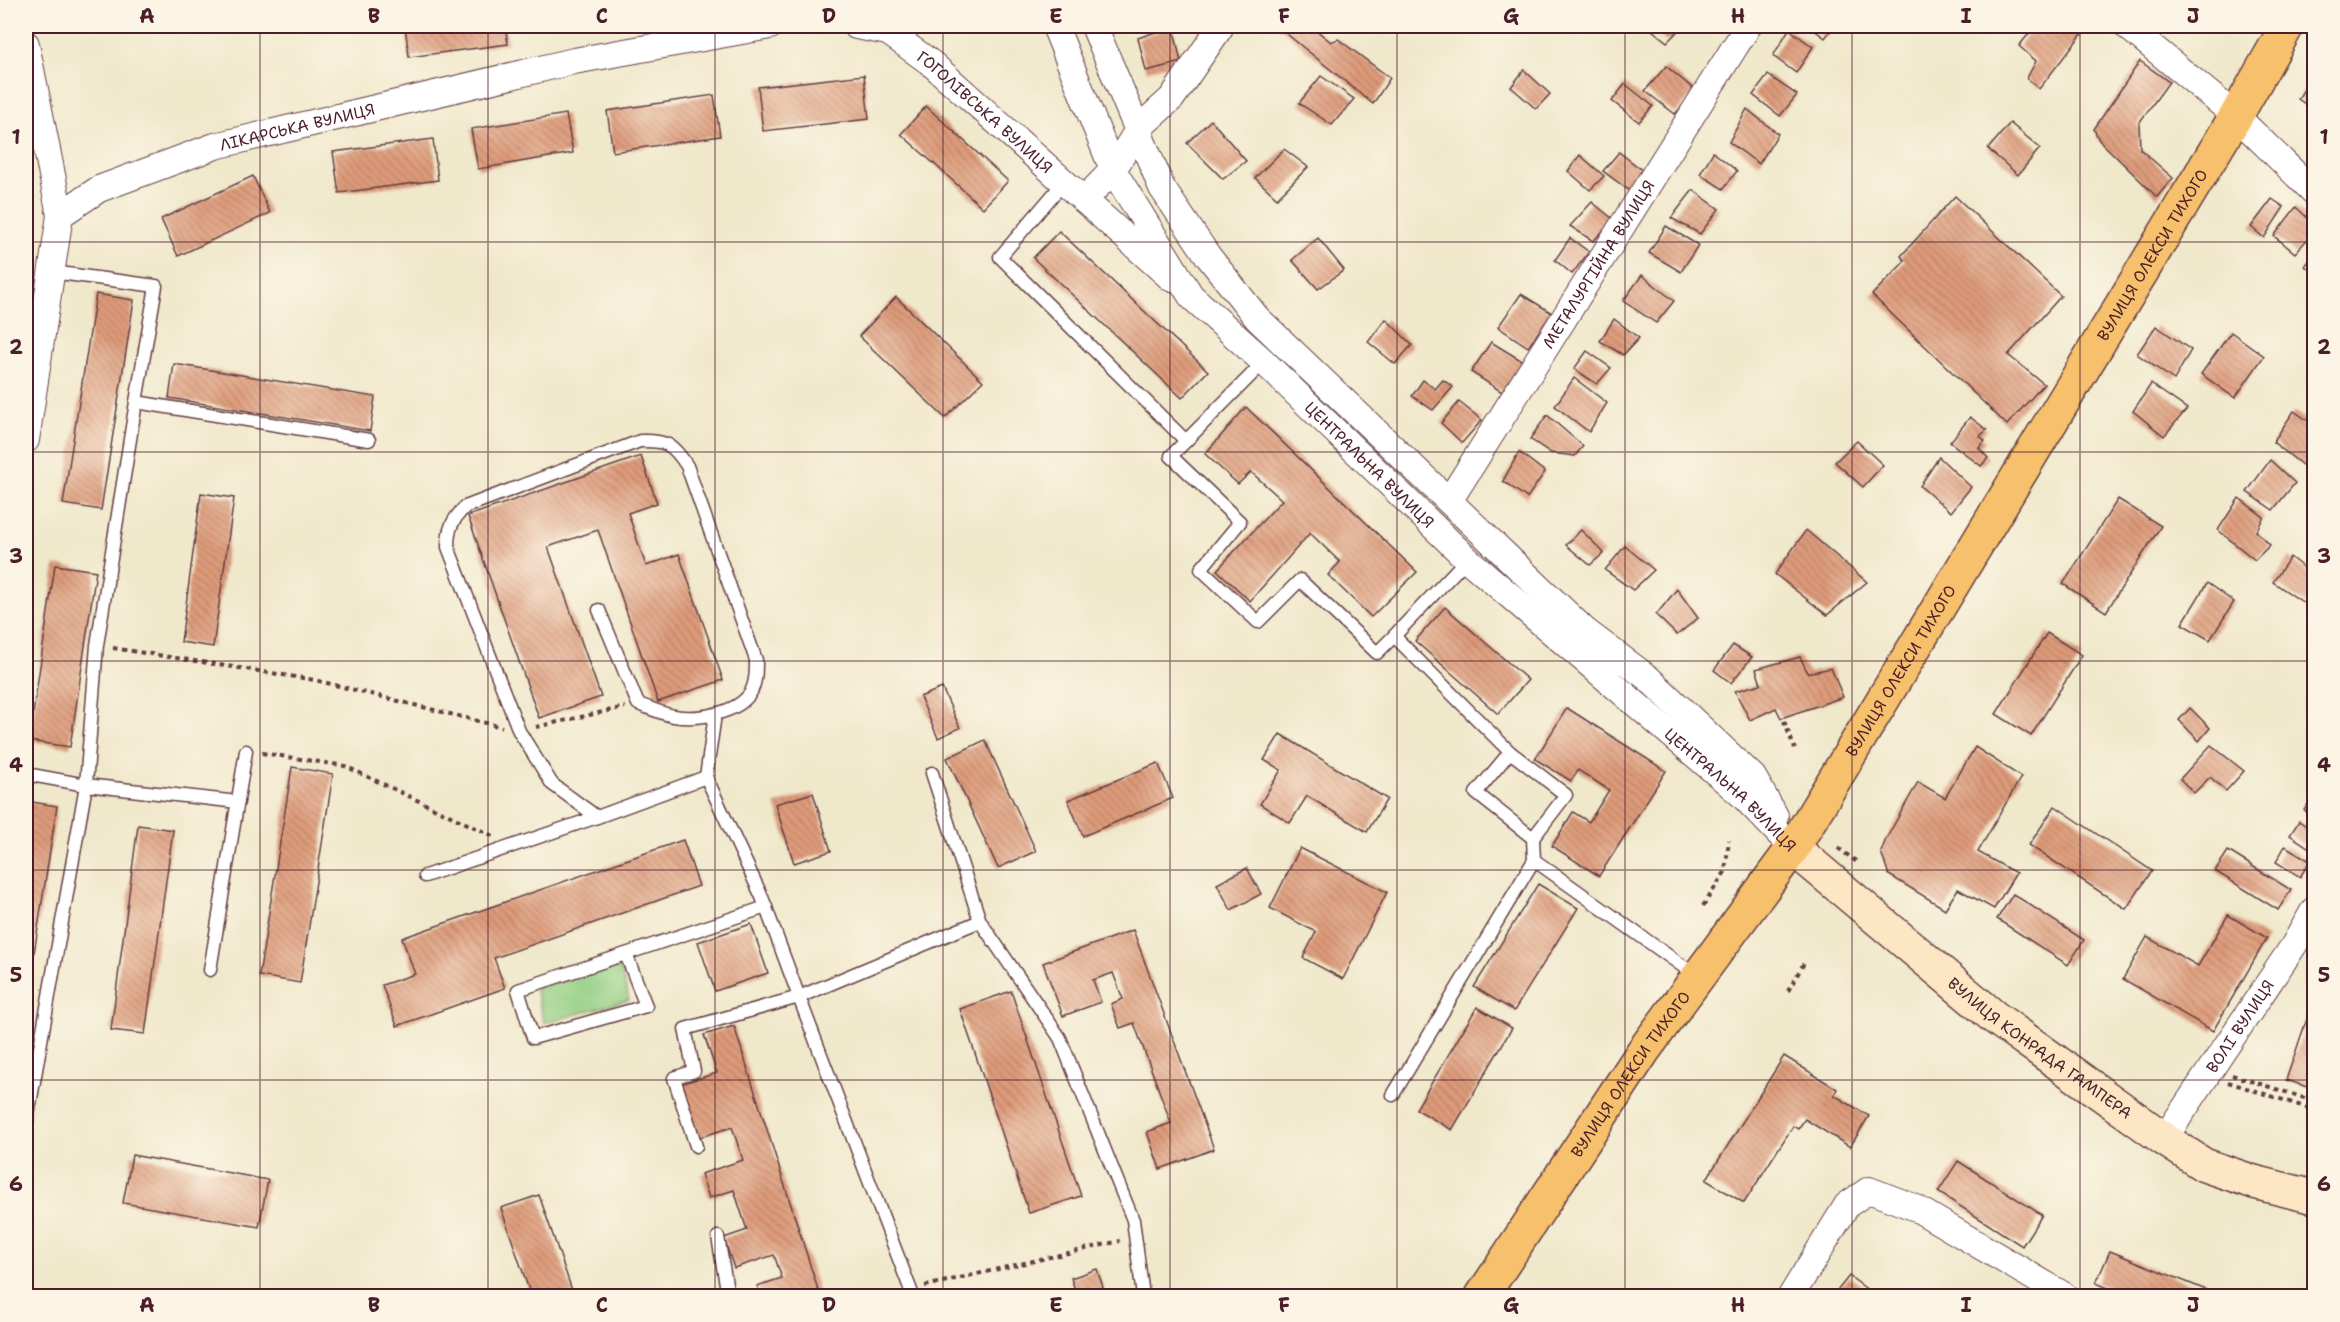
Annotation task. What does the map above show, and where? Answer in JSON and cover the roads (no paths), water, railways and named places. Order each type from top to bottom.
[{"type":"main road","name":"ВУЛИЦЯ ОЛЕКСИ ТИХОГО","points":[[1482,1296],[1644,1050],[1793,848],[2236,116],[2287,26]]},
{"type":"main road","name":"ВУЛИЦЯ КОНРАДА ГАМПЕРА","points":[[1793,848],[1994,1017],[2164,1139],[2204,1165],[2253,1182],[2314,1197]]},
{"type":"street","name":"ЛІКАРСЬКА ВУЛИЦЯ","points":[[60,215],[99,189],[215,146],[574,62],[770,26]]},
{"type":"street","points":[[856,26],[887,29]]},
{"type":"street","name":"ЦЕНТРАЛЬНА ВУЛИЦЯ","points":[[1055,26],[1113,170],[1191,296],[1264,362],[1467,560],[1734,789],[1793,848]]},
{"type":"street","name":"ЦЕНТРАЛЬНА ВУЛИЦЯ","points":[[1094,26],[1162,188],[1208,256],[1257,318],[1586,631],[1648,678],[1753,777],[1793,848]]},
{"type":"street","points":[[1084,200],[1113,170],[1138,128],[1172,98],[1221,26]]},
{"type":"street","name":"МЕТАЛУРГІЙНА ВУЛИЦЯ","points":[[1449,501],[1748,26]]},
{"type":"street","points":[[2127,26],[2236,116],[2314,192]]},
{"type":"street","name":"ГОГОЛІВСЬКА ВУЛИЦЯ","points":[[887,29],[931,63],[1191,296]]},
{"type":"street","points":[[26,44],[60,215],[26,440]]},
{"type":"street","name":"ВОЛІ ВУЛИЦЯ","points":[[2164,1139],[2294,945],[2314,910]]},
{"type":"street","points":[[1791,1296],[1847,1204],[1869,1190],[1916,1208],[2065,1296]]},
{"type":"lane","points":[[1064,182],[1000,257],[1186,441]]},
{"type":"lane","points":[[26,1127],[86,785],[97,645],[156,286],[52,272]]},
{"type":"lane","points":[[1264,362],[1171,456],[1240,522],[1201,569],[1258,622],[1300,580],[1377,653],[1467,560]]},
{"type":"lane","points":[[136,402],[369,440]]},
{"type":"lane","points":[[597,817],[552,784],[519,731],[447,547],[448,529],[465,507],[640,441],[657,440],[667,443],[678,452],[687,466],[756,660],[756,678],[750,693],[739,704],[715,716],[675,717],[638,704],[599,610]]},
{"type":"lane","points":[[1394,636],[1510,752],[1566,795],[1533,838],[1534,860],[1394,1095]]},
{"type":"lane","points":[[715,716],[706,777],[723,809],[766,907],[911,1293]]},
{"type":"lane","points":[[210,970],[246,751]]},
{"type":"lane","points":[[1510,752],[1476,793],[1533,838]]},
{"type":"lane","points":[[932,773],[980,921],[1060,1038],[1133,1220],[1143,1296]]},
{"type":"lane","points":[[26,774],[86,785],[238,802]]},
{"type":"lane","points":[[425,876],[706,777]]},
{"type":"lane","points":[[1534,860],[1698,977]]},
{"type":"lane","points":[[626,954],[646,1006],[534,1038],[518,990],[766,907]]},
{"type":"lane","points":[[696,1146],[674,1078],[693,1071],[685,1029],[799,997],[980,921]]},
{"type":"lane","points":[[718,1237],[728,1296]]}]
